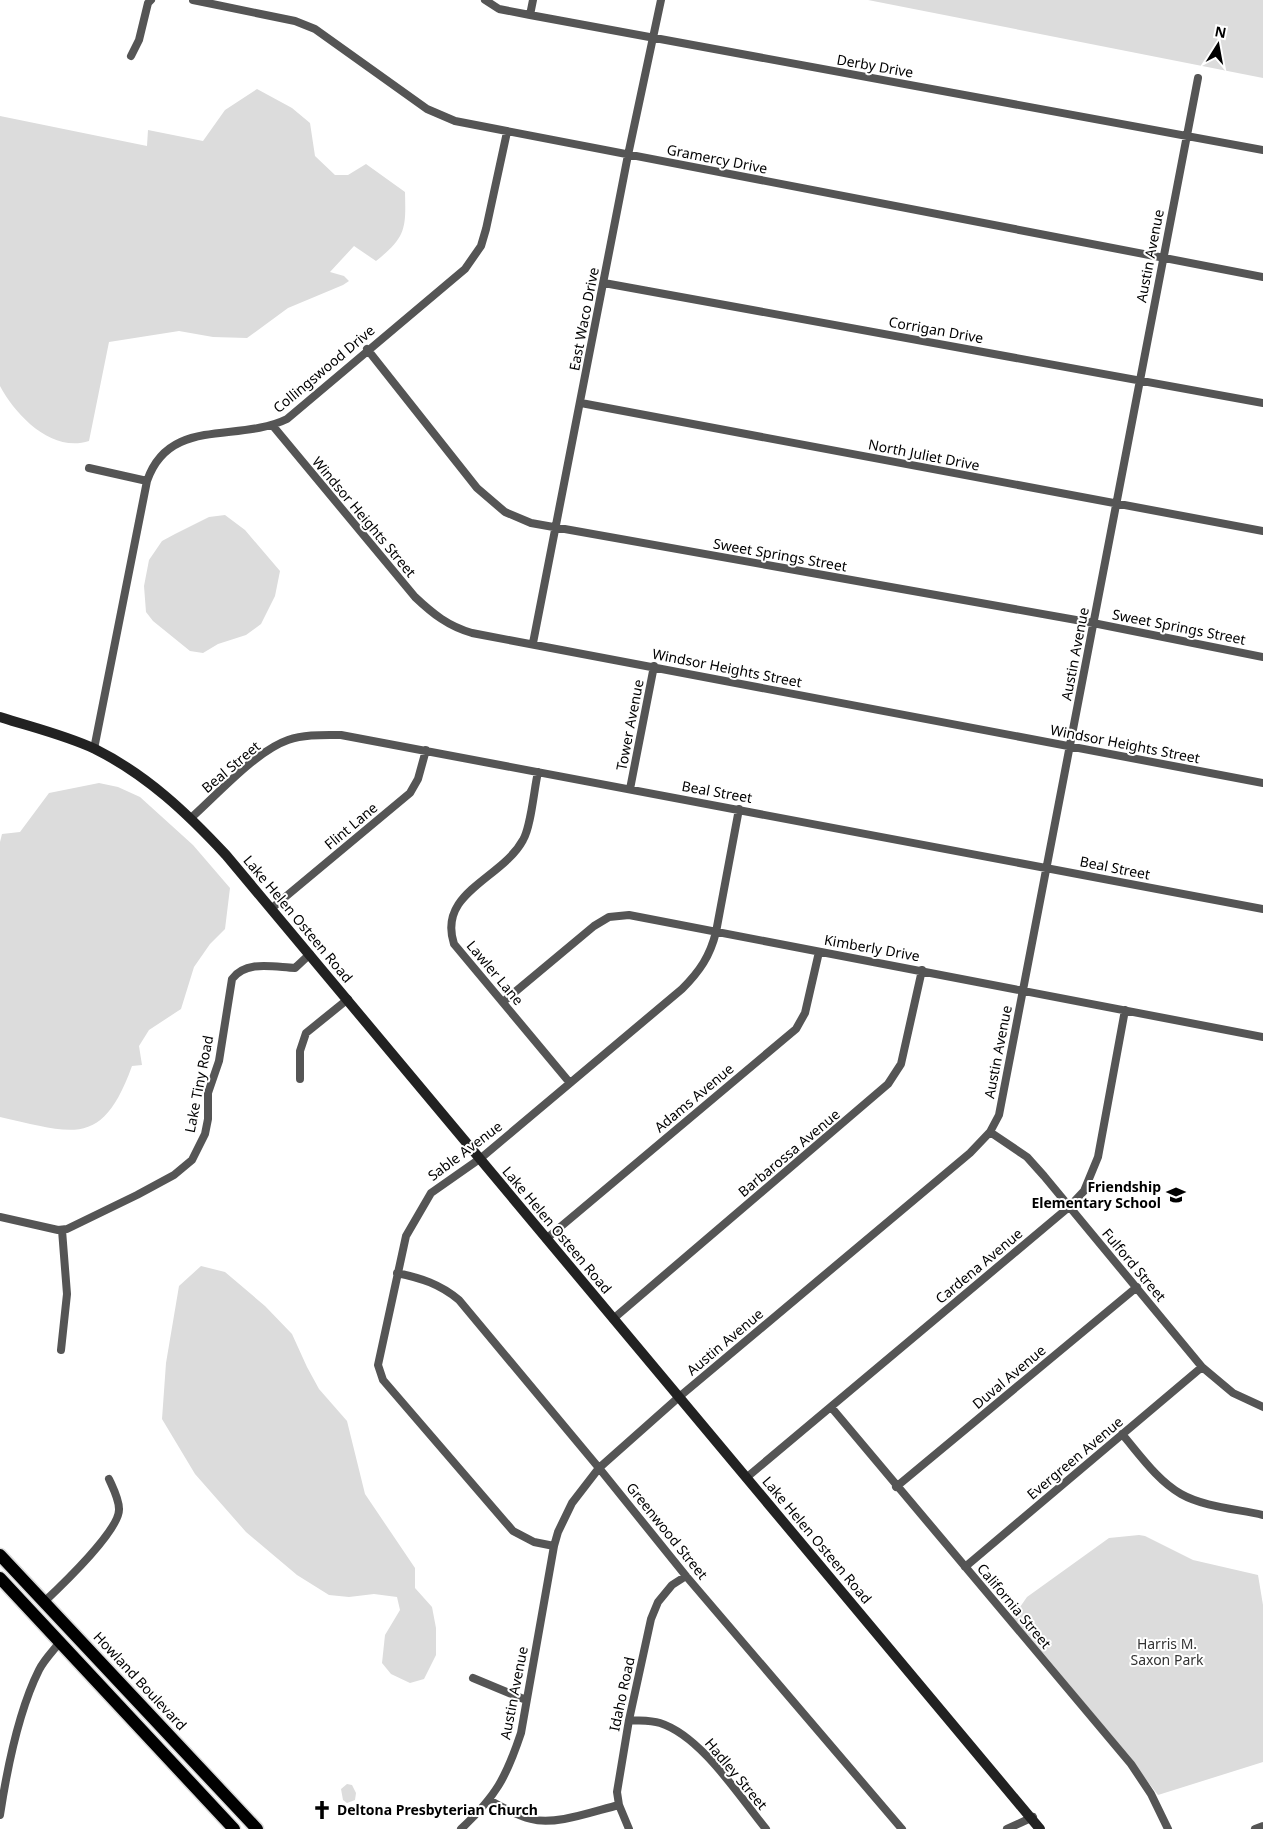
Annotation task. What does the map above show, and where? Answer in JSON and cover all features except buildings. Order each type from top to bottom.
[{"type":"main road","name":"Howland Boulevard","points":[[0,1555],[257,1829]]},
{"type":"main road","points":[[0,1578],[234,1829]]},
{"type":"street","points":[[131,56],[139,40],[148,3],[151,0]]},
{"type":"street","name":"Gramercy Drive","points":[[193,0],[295,21],[315,29],[427,109],[455,121],[1263,277]]},
{"type":"street","points":[[242,9],[243,0]]},
{"type":"street","name":"Derby Drive","points":[[485,0],[499,9],[530,15],[1263,150]]},
{"type":"street","points":[[530,15],[533,0]]},
{"type":"street","name":"East Waco Drive","points":[[533,644],[628,155],[661,0]]},
{"type":"street","name":"Austin Avenue","points":[[461,1829],[489,1800],[503,1781],[521,1733],[554,1546],[558,1532],[572,1503],[599,1468],[679,1397],[970,1153],[990,1132],[999,1114],[1162,257],[1198,78]]},
{"type":"street","name":"Collingswood Drive","points":[[94,749],[147,481],[158,458],[169,447],[187,438],[273,426],[287,419],[465,268],[481,246],[507,132]]},
{"type":"street","name":"Corrigan Drive","points":[[604,283],[1263,403]]},
{"type":"street","name":"Sweet Springs Street","points":[[368,349],[477,488],[505,512],[531,524],[1093,623],[1263,657]]},
{"type":"street","name":"North Juliet Drive","points":[[581,404],[1263,531]]},
{"type":"street","name":"Windsor Heights Street","points":[[273,426],[415,597],[438,619],[453,628],[1263,783]]},
{"type":"street","points":[[89,468],[147,481]]},
{"type":"street","name":"Tower Avenue","points":[[630,789],[654,666]]},
{"type":"street","name":"Lake Helen Osteen Road","points":[[0,717],[94,749],[126,766],[157,788],[191,818],[272,908],[613,1319],[1032,1817],[1040,1829]]},
{"type":"street","name":"Beal Street","points":[[191,818],[264,752],[287,740],[311,735],[342,735],[1263,909]]},
{"type":"street","name":"Flint Lane","points":[[272,908],[410,793],[418,779],[426,750]]},
{"type":"street","name":"Lawler Lane","points":[[538,772],[525,838],[512,858],[464,896],[453,911],[450,933],[454,944],[570,1083]]},
{"type":"street","name":"Sable Avenue","points":[[554,1546],[534,1542],[513,1531],[383,1380],[378,1365],[406,1236],[431,1193],[480,1158],[694,977],[711,952],[739,809]]},
{"type":"street","name":"Kimberly Drive","points":[[503,1002],[594,926],[609,917],[630,915],[1263,1036]]},
{"type":"street","name":"Adams Avenue","points":[[546,1238],[796,1029],[805,1013],[819,952]]},
{"type":"street","name":"Lake Tiny Road","points":[[62,1230],[137,1195],[174,1175],[192,1160],[205,1134],[208,1119],[208,1092],[219,1061],[232,980],[238,972],[256,966],[295,968],[310,954]]},
{"type":"street","name":"Barbarossa Avenue","points":[[613,1319],[888,1084],[901,1064],[922,970]]},
{"type":"street","points":[[300,1079],[300,1051],[306,1033],[348,999]]},
{"type":"street","name":"Cardena Avenue","points":[[746,1478],[1069,1207],[1084,1191],[1098,1157],[1125,1010]]},
{"type":"street","name":"Fulford Street","points":[[990,1132],[1026,1157],[1137,1287],[1202,1367],[1233,1393],[1263,1407]]},
{"type":"street","points":[[0,1217],[62,1230],[67,1294],[61,1350]]},
{"type":"street","name":"Greenwood Street","points":[[397,1274],[424,1278],[448,1290],[459,1300],[686,1576],[902,1829]]},
{"type":"street","name":"Duval Avenue","points":[[896,1487],[1137,1287]]},
{"type":"street","name":"Evergreen Avenue","points":[[965,1568],[1202,1367]]},
{"type":"street","name":"California Street","points":[[830,1407],[1131,1764],[1151,1794],[1168,1829]]},
{"type":"street","points":[[1122,1434],[1160,1478],[1182,1494],[1205,1502],[1263,1515]]},
{"type":"street","points":[[44,1602],[91,1553],[118,1520],[120,1509],[109,1479]]},
{"type":"street","name":"Idaho Road","points":[[629,1829],[619,1806],[617,1792],[629,1720],[651,1619],[658,1602],[672,1585],[686,1576]]},
{"type":"street","points":[[0,1815],[8,1770],[26,1704],[39,1669],[60,1642]]},
{"type":"street","points":[[473,1678],[526,1700]]},
{"type":"street","name":"Hadley Street","points":[[629,1720],[659,1723],[684,1735],[699,1747],[766,1829]]},
{"type":"street","points":[[489,1800],[533,1820],[552,1821],[619,1806]]},
{"type":"street","points":[[1007,1829],[1032,1817]]},
{"type":"street","points":[[1255,1829],[1263,1826]]},
{"type":"green space","points":[[868,0],[1263,0],[1263,78]]},
{"type":"green space","points":[[257,89],[292,108],[310,123],[315,156],[335,175],[348,175],[366,164],[405,192],[404,224],[399,238],[376,261],[354,246],[330,272],[344,276],[349,281],[288,308],[247,338],[213,337],[179,331],[109,342],[89,441],[62,442],[49,437],[25,420],[15,409],[0,386],[0,116],[147,146],[148,130],[203,141],[225,110]]},
{"type":"green space","points":[[225,515],[245,530],[280,571],[275,596],[261,624],[246,635],[218,644],[203,653],[190,651],[153,621],[146,612],[144,586],[149,560],[162,541],[209,517]]},
{"type":"green space","points":[[99,783],[118,787],[140,797],[193,845],[230,888],[225,929],[210,944],[194,967],[181,1009],[149,1030],[139,1046],[142,1065],[132,1066],[121,1093],[109,1111],[96,1123],[82,1129],[66,1130],[0,1117],[0,842],[2,834],[20,832],[49,793]]},
{"type":"green space","points":[[201,1266],[225,1272],[265,1306],[292,1334],[319,1389],[347,1421],[365,1494],[415,1568],[415,1588],[432,1607],[436,1628],[436,1655],[424,1679],[410,1683],[391,1674],[382,1663],[385,1635],[400,1610],[397,1597],[374,1594],[349,1597],[329,1595],[297,1575],[246,1532],[195,1474],[162,1419],[166,1363],[179,1286]]},
{"type":"green space","name":"Harris M. Saxon Park","points":[[1145,1536],[1193,1560],[1258,1575],[1263,1605],[1263,1762],[1158,1795],[1117,1742],[1013,1617],[1027,1597],[1109,1538]]},
{"type":"green space","points":[[347,1784],[352,1785],[356,1793],[355,1800],[347,1803],[343,1800],[341,1789]]},
{"type":"place","name":"Friendship Elementary School","points":[[1176,1195]]},
{"type":"place","name":"Deltona Presbyterian Church","points":[[322,1810]]}]
